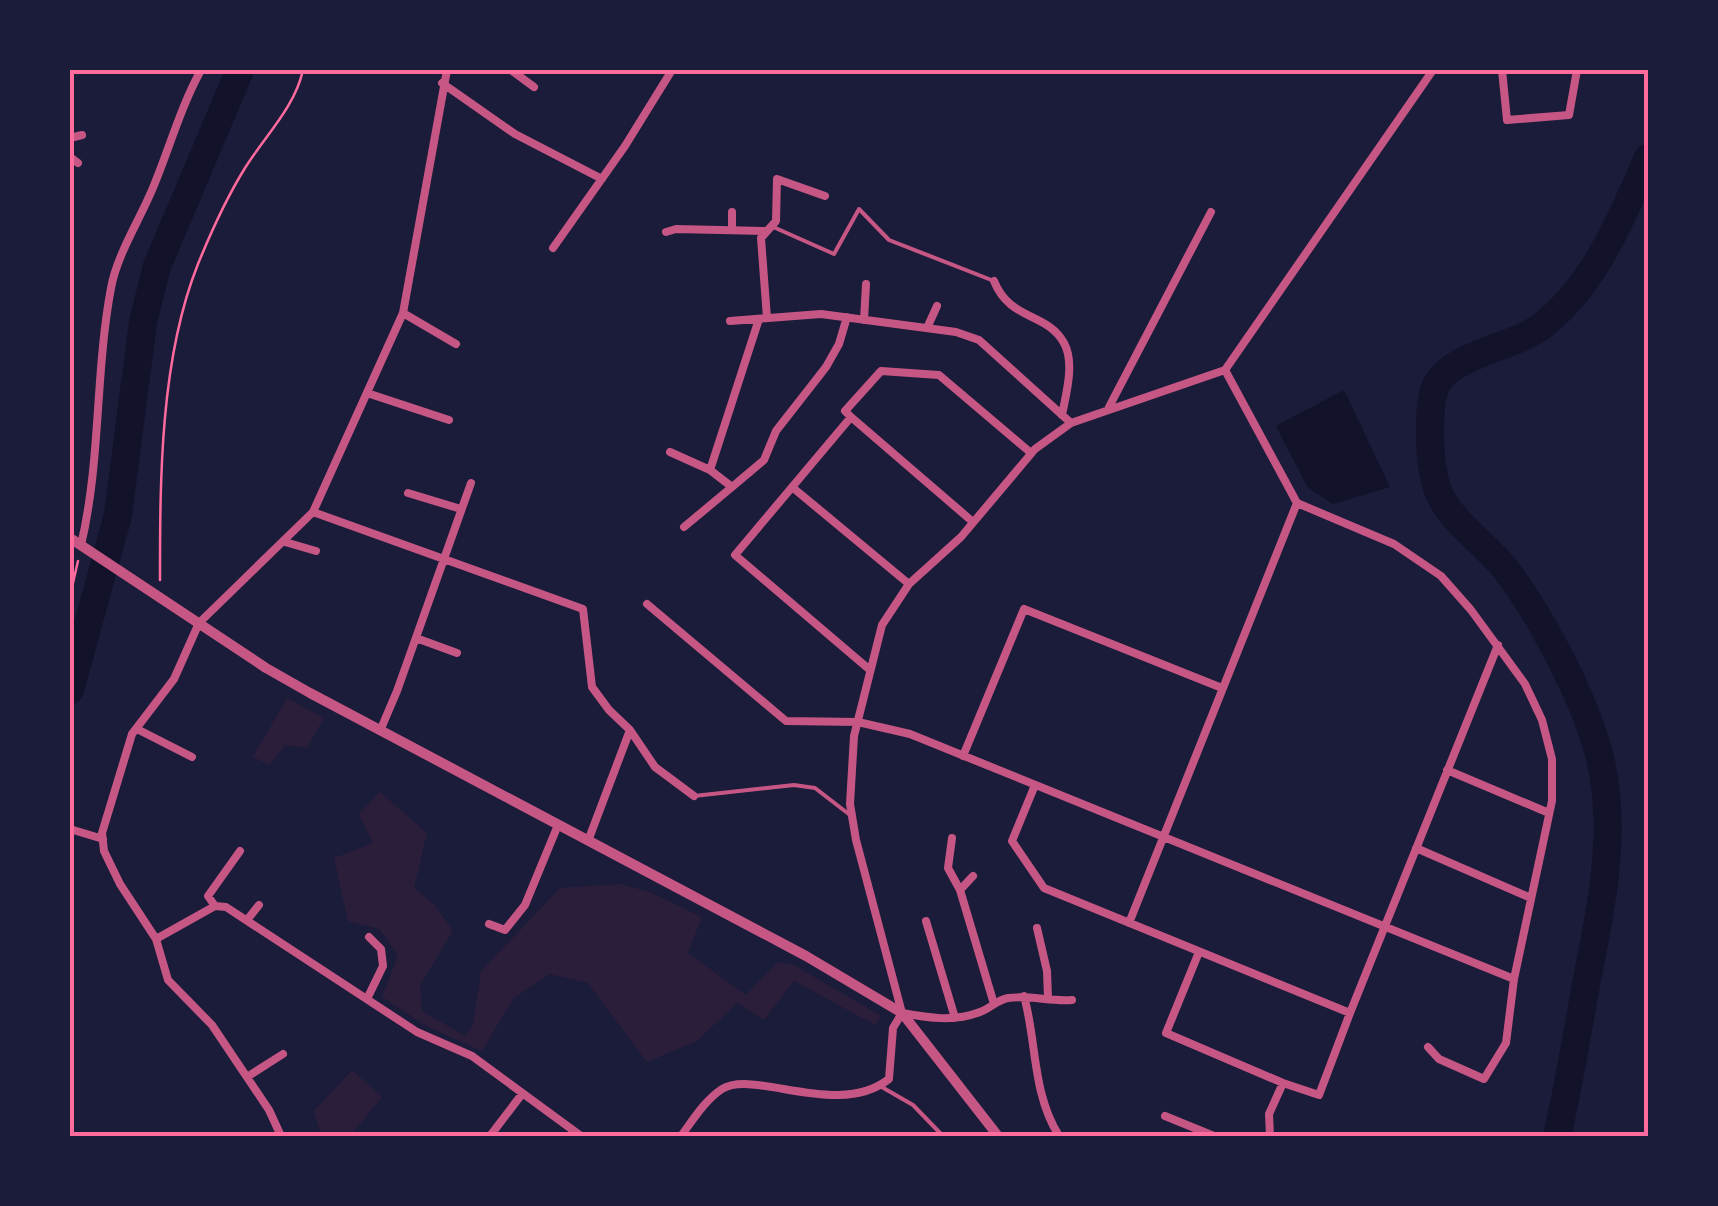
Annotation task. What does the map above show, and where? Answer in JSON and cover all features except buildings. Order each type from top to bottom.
[{"type":"street","points":[[86,548],[100,356],[112,282],[187,97],[202,70]]},
{"type":"street","points":[[281,1136],[270,1110],[212,1025],[168,980],[156,939],[120,884],[104,851],[102,833],[136,729],[174,678],[200,623],[314,512],[408,299],[446,70]]},
{"type":"street","points":[[511,70],[534,87]]},
{"type":"street","points":[[554,248],[672,70]]},
{"type":"street","points":[[681,1136],[724,1087],[742,1084],[819,1096],[880,1086],[889,1079],[893,1028],[902,1013],[850,804],[854,736],[882,625],[908,584],[973,522],[1031,453],[1071,423],[1224,370],[1433,70]]},
{"type":"street","points":[[1502,70],[1508,120],[1570,115],[1577,70]]},
{"type":"street","points":[[442,82],[516,134],[602,179]]},
{"type":"street","points":[[70,138],[82,135]]},
{"type":"street","points":[[710,470],[763,318],[761,238],[776,221],[777,179],[825,196]]},
{"type":"street","points":[[732,212],[732,230]]},
{"type":"street","points":[[1109,407],[1211,212]]},
{"type":"street","points":[[666,232],[769,228]]},
{"type":"street","points":[[994,281],[1001,298],[1012,308],[1046,324],[1064,344],[1069,375],[1062,415]]},
{"type":"street","points":[[864,320],[866,284]]},
{"type":"street","points":[[927,328],[937,306]]},
{"type":"street","points":[[403,313],[456,344]]},
{"type":"street","points":[[730,320],[821,314],[927,328],[979,340],[1071,423]]},
{"type":"street","points":[[684,527],[764,460],[776,431],[826,367],[847,317]]},
{"type":"street","points":[[1224,370],[1297,502],[1394,544],[1440,576],[1498,645],[1525,684],[1542,720],[1552,759],[1549,812],[1514,979],[1506,1043],[1484,1080],[1439,1059],[1428,1047]]},
{"type":"street","points":[[973,522],[845,412],[882,371],[939,375],[1031,453]]},
{"type":"street","points":[[367,392],[448,420]]},
{"type":"street","points":[[851,417],[734,555],[870,670]]},
{"type":"street","points":[[670,452],[710,470],[732,487]]},
{"type":"street","points":[[380,731],[471,483]]},
{"type":"street","points":[[792,487],[908,584]]},
{"type":"street","points":[[408,493],[462,509]]},
{"type":"street","points":[[1129,923],[1297,502]]},
{"type":"street","points":[[314,512],[584,610],[592,687],[608,710],[630,730],[655,767],[694,796]]},
{"type":"street","points":[[70,538],[266,668],[806,956],[902,1013],[998,1136]]},
{"type":"street","points":[[284,542],[316,552]]},
{"type":"street","points":[[647,604],[786,722],[858,722],[910,734],[1514,979]]},
{"type":"street","points":[[963,756],[1024,609],[1222,688]]},
{"type":"street","points":[[416,638],[457,653]]},
{"type":"street","points":[[1199,952],[1166,1033],[1319,1095],[1498,645]]},
{"type":"street","points":[[136,729],[192,757]]},
{"type":"street","points":[[588,841],[630,730]]},
{"type":"street","points":[[1448,770],[1549,812]]},
{"type":"street","points":[[1034,785],[1012,841],[1044,888],[1350,1013]]},
{"type":"street","points":[[490,924],[505,930],[525,905],[558,825]]},
{"type":"street","points":[[70,829],[103,839]]},
{"type":"street","points":[[952,838],[948,868],[960,890],[994,1004]]},
{"type":"street","points":[[1416,848],[1531,898]]},
{"type":"street","points":[[215,906],[208,896],[240,851]]},
{"type":"street","points":[[960,890],[973,876]]},
{"type":"street","points":[[522,883],[532,888]]},
{"type":"street","points":[[247,920],[259,905]]},
{"type":"street","points":[[156,939],[215,906],[226,906],[417,1032],[472,1056],[581,1136]]},
{"type":"street","points":[[926,921],[955,1018]]},
{"type":"street","points":[[1037,928],[1047,971],[1048,998]]},
{"type":"street","points":[[368,999],[384,966],[382,949],[369,937]]},
{"type":"street","points":[[902,1013],[955,1018],[1001,999],[1024,996],[1072,1000]]},
{"type":"street","points":[[1024,996],[1032,1024],[1035,1069],[1048,1118],[1059,1136]]},
{"type":"street","points":[[246,1076],[282,1054]]},
{"type":"street","points":[[1270,1136],[1269,1114],[1283,1083]]},
{"type":"street","points":[[490,1136],[522,1094]]},
{"type":"street","points":[[1166,1116],[1214,1136]]},
{"type":"lane","points":[[769,228],[834,254],[859,209],[889,240],[994,281]]},
{"type":"lane","points":[[694,796],[794,786],[815,788],[852,817]]},
{"type":"lane","points":[[880,1086],[913,1105],[941,1134]]},
{"type":"path","points":[[156,594],[176,339],[198,264],[236,187],[298,89],[302,70]]},
{"type":"path","points":[[70,596],[86,548]]},
{"type":"shaded area","points":[[1344,390],[1390,487],[1333,504],[1308,488],[1276,426]]},
{"type":"shaded area","points":[[287,698],[324,718],[307,748],[285,745],[270,765],[253,757]]},
{"type":"shaded area","points":[[380,792],[427,833],[414,888],[435,905],[453,931],[420,985],[422,1011],[465,1036],[473,1025],[481,971],[560,888],[620,884],[650,892],[702,917],[688,953],[746,995],[778,962],[794,965],[881,1016],[875,1025],[794,981],[764,1020],[737,1003],[697,1041],[647,1062],[588,983],[549,974],[513,999],[482,1051],[428,1027],[382,997],[398,955],[379,929],[348,921],[334,858],[373,843],[359,814]]},
{"type":"shaded area","points":[[352,1070],[382,1097],[350,1136],[321,1136],[314,1111]]},
{"type":"waterway","points":[[70,690],[118,515],[143,322],[157,266],[240,70]]},
{"type":"waterway","points":[[1557,1136],[1602,899],[1608,835],[1603,771],[1578,697],[1543,626],[1503,566],[1441,497],[1431,452],[1431,404],[1439,381],[1449,370],[1539,328],[1575,293],[1604,250],[1648,158]]}]
